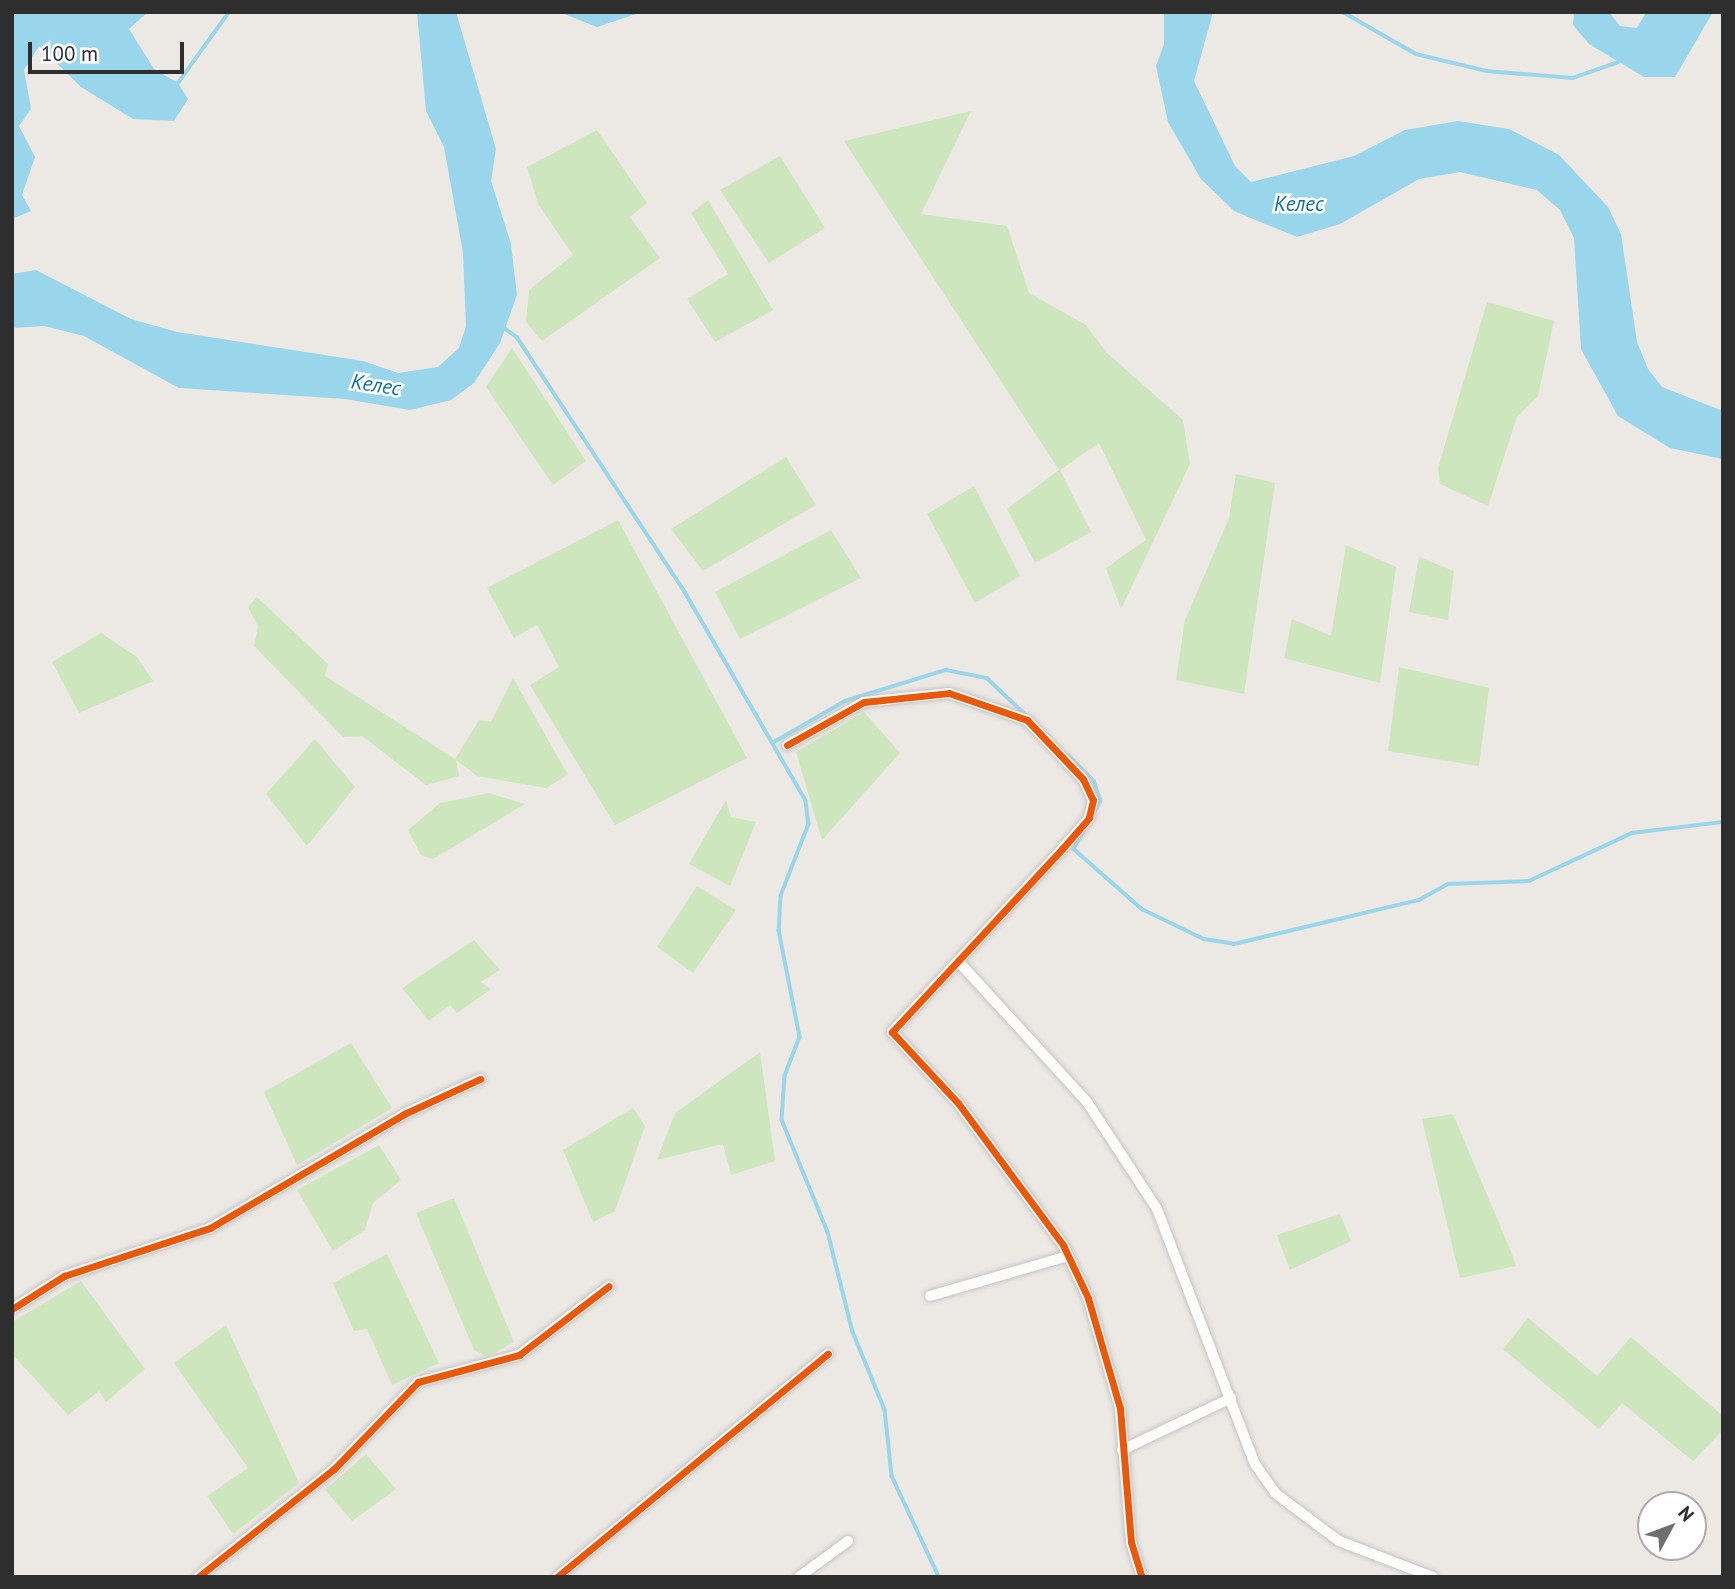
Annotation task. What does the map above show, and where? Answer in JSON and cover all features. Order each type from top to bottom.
[{"type":"street","points":[[787,746],[864,702],[949,693],[1027,720],[1083,779],[1093,800],[1089,818],[892,1032],[958,1103],[1068,1256],[1108,1356],[1142,1577]]},
{"type":"street","points":[[958,961],[1118,1145],[1157,1209],[1255,1464],[1303,1519],[1339,1541],[1433,1577]]},
{"type":"street","points":[[12,1309],[64,1276],[210,1228],[404,1114],[480,1079]]},
{"type":"street","points":[[930,1296],[1068,1256]]},
{"type":"street","points":[[198,1577],[334,1469],[418,1382],[519,1355],[609,1286]]},
{"type":"street","points":[[557,1577],[828,1354]]},
{"type":"street","points":[[1122,1450],[1231,1398]]},
{"type":"street","points":[[799,1577],[848,1542]]},
{"type":"green space","points":[[971,111],[921,214],[1007,226],[1029,293],[1086,325],[1107,353],[1183,420],[1190,464],[1121,609],[1106,568],[1146,540],[1099,443],[1060,470],[1091,532],[1035,563],[1007,509],[1059,470],[844,141]]},
{"type":"green space","points":[[597,130],[647,203],[630,217],[660,258],[542,341],[526,322],[529,290],[573,255],[538,204],[527,167]]},
{"type":"green space","points":[[780,156],[825,228],[769,263],[720,190]]},
{"type":"green space","points":[[708,200],[773,310],[715,342],[687,299],[728,274],[691,213]]},
{"type":"green space","points":[[1487,302],[1554,321],[1538,396],[1517,417],[1488,506],[1440,484],[1438,468]]},
{"type":"green space","points":[[512,348],[586,461],[553,485],[486,387]]},
{"type":"green space","points":[[786,457],[816,505],[703,571],[671,529]]},
{"type":"green space","points":[[1236,474],[1275,483],[1244,694],[1176,680],[1185,620],[1229,518]]},
{"type":"green space","points":[[974,486],[1020,576],[975,603],[927,514]]},
{"type":"green space","points":[[618,520],[747,758],[615,825],[530,685],[559,667],[537,625],[514,638],[487,588]]},
{"type":"green space","points":[[831,530],[861,578],[740,639],[715,592]]},
{"type":"green space","points":[[1346,545],[1396,567],[1380,683],[1284,658],[1292,619],[1331,636]]},
{"type":"green space","points":[[1419,557],[1454,571],[1448,620],[1409,612]]},
{"type":"green space","points":[[257,597],[328,664],[325,676],[455,759],[479,720],[491,722],[513,678],[568,775],[546,788],[477,776],[456,760],[459,776],[426,785],[362,736],[343,737],[254,646],[258,626],[248,607]]},
{"type":"green space","points":[[101,633],[137,657],[153,681],[79,713],[52,662]]},
{"type":"green space","points":[[1399,667],[1489,688],[1479,766],[1388,751]]},
{"type":"green space","points":[[864,712],[900,753],[822,840],[796,752]]},
{"type":"green space","points":[[315,739],[355,787],[307,846],[266,794]]},
{"type":"green space","points":[[489,793],[525,804],[433,859],[421,855],[408,830],[440,803]]},
{"type":"green space","points":[[726,800],[731,817],[756,822],[730,886],[689,864]]},
{"type":"green space","points":[[697,886],[736,910],[693,973],[657,947]]},
{"type":"green space","points":[[474,940],[500,970],[480,982],[491,989],[457,1013],[450,1005],[429,1021],[402,988]]},
{"type":"green space","points":[[351,1043],[392,1108],[297,1165],[264,1092]]},
{"type":"green space","points":[[760,1052],[775,1161],[731,1175],[723,1144],[657,1160],[675,1113]]},
{"type":"green space","points":[[633,1108],[645,1126],[615,1211],[593,1222],[563,1150]]},
{"type":"green space","points":[[1453,1114],[1516,1266],[1460,1278],[1422,1119]]},
{"type":"green space","points":[[379,1145],[401,1180],[373,1203],[365,1230],[333,1251],[297,1190]]},
{"type":"green space","points":[[454,1198],[514,1342],[487,1357],[474,1350],[416,1213]]},
{"type":"green space","points":[[1340,1214],[1351,1241],[1290,1270],[1277,1235]]},
{"type":"green space","points":[[387,1254],[439,1363],[392,1385],[367,1329],[354,1331],[333,1283]]},
{"type":"green space","points":[[81,1281],[145,1369],[106,1402],[99,1391],[68,1415],[12,1354],[12,1322]]},
{"type":"green space","points":[[1528,1318],[1597,1376],[1631,1337],[1723,1416],[1723,1430],[1693,1461],[1622,1403],[1599,1429],[1503,1349]]},
{"type":"green space","points":[[226,1325],[299,1483],[233,1534],[207,1496],[248,1468],[174,1363]]},
{"type":"green space","points":[[366,1454],[396,1489],[352,1521],[325,1490]]},
{"type":"water","points":[[12,12],[148,12],[129,29],[154,69],[178,83],[188,99],[174,121],[133,119],[81,87],[39,46],[24,70],[31,109],[19,126],[35,157],[22,195],[31,211],[12,219]]},
{"type":"water","name":"Келес","points":[[417,12],[456,12],[496,149],[491,181],[511,244],[517,295],[500,343],[474,383],[451,400],[410,410],[345,399],[179,388],[84,336],[44,326],[12,328],[12,274],[36,270],[131,319],[177,332],[363,361],[398,373],[438,367],[459,348],[466,326],[463,253],[444,147],[426,111]]},
{"type":"water","points":[[559,12],[642,12],[597,27]]},
{"type":"water","name":"Келес","points":[[1164,12],[1213,12],[1194,81],[1235,166],[1251,182],[1354,156],[1405,130],[1458,121],[1509,129],[1559,155],[1608,207],[1621,234],[1637,342],[1648,369],[1662,387],[1723,411],[1723,459],[1670,448],[1618,416],[1581,349],[1574,238],[1560,210],[1537,190],[1460,172],[1419,179],[1340,224],[1297,237],[1234,211],[1201,179],[1168,122],[1156,66],[1164,44]]},
{"type":"water","points":[[1574,12],[1609,12],[1620,26],[1637,28],[1646,12],[1713,12],[1675,77],[1644,77],[1589,44],[1573,25]]},
{"type":"waterway","points":[[178,83],[229,12]]},
{"type":"waterway","points":[[1343,12],[1416,54],[1487,71],[1573,78],[1619,62]]},
{"type":"waterway","points":[[503,327],[517,337],[685,592],[806,801],[809,824],[781,896],[779,930],[800,1037],[785,1076],[782,1120],[828,1232],[853,1332],[885,1410],[892,1476],[939,1577]]},
{"type":"waterway","points":[[774,742],[845,701],[946,670],[987,678],[1027,716]]},
{"type":"waterway","points":[[1068,755],[1094,781],[1101,801],[1074,849],[1142,909],[1204,939],[1234,944],[1419,900],[1448,884],[1529,881],[1632,833],[1723,822]]},
{"type":"cycle path","points":[[787,745],[864,702],[949,693],[1027,720],[1083,779],[1093,800],[1089,818],[892,1032],[958,1103],[1063,1245],[1088,1298],[1120,1408],[1131,1542],[1142,1577]]},
{"type":"cycle path","points":[[12,1309],[64,1276],[210,1228],[404,1114],[480,1079]]},
{"type":"cycle path","points":[[198,1577],[334,1469],[418,1382],[519,1355],[609,1286]]},
{"type":"cycle path","points":[[557,1577],[828,1354]]}]
